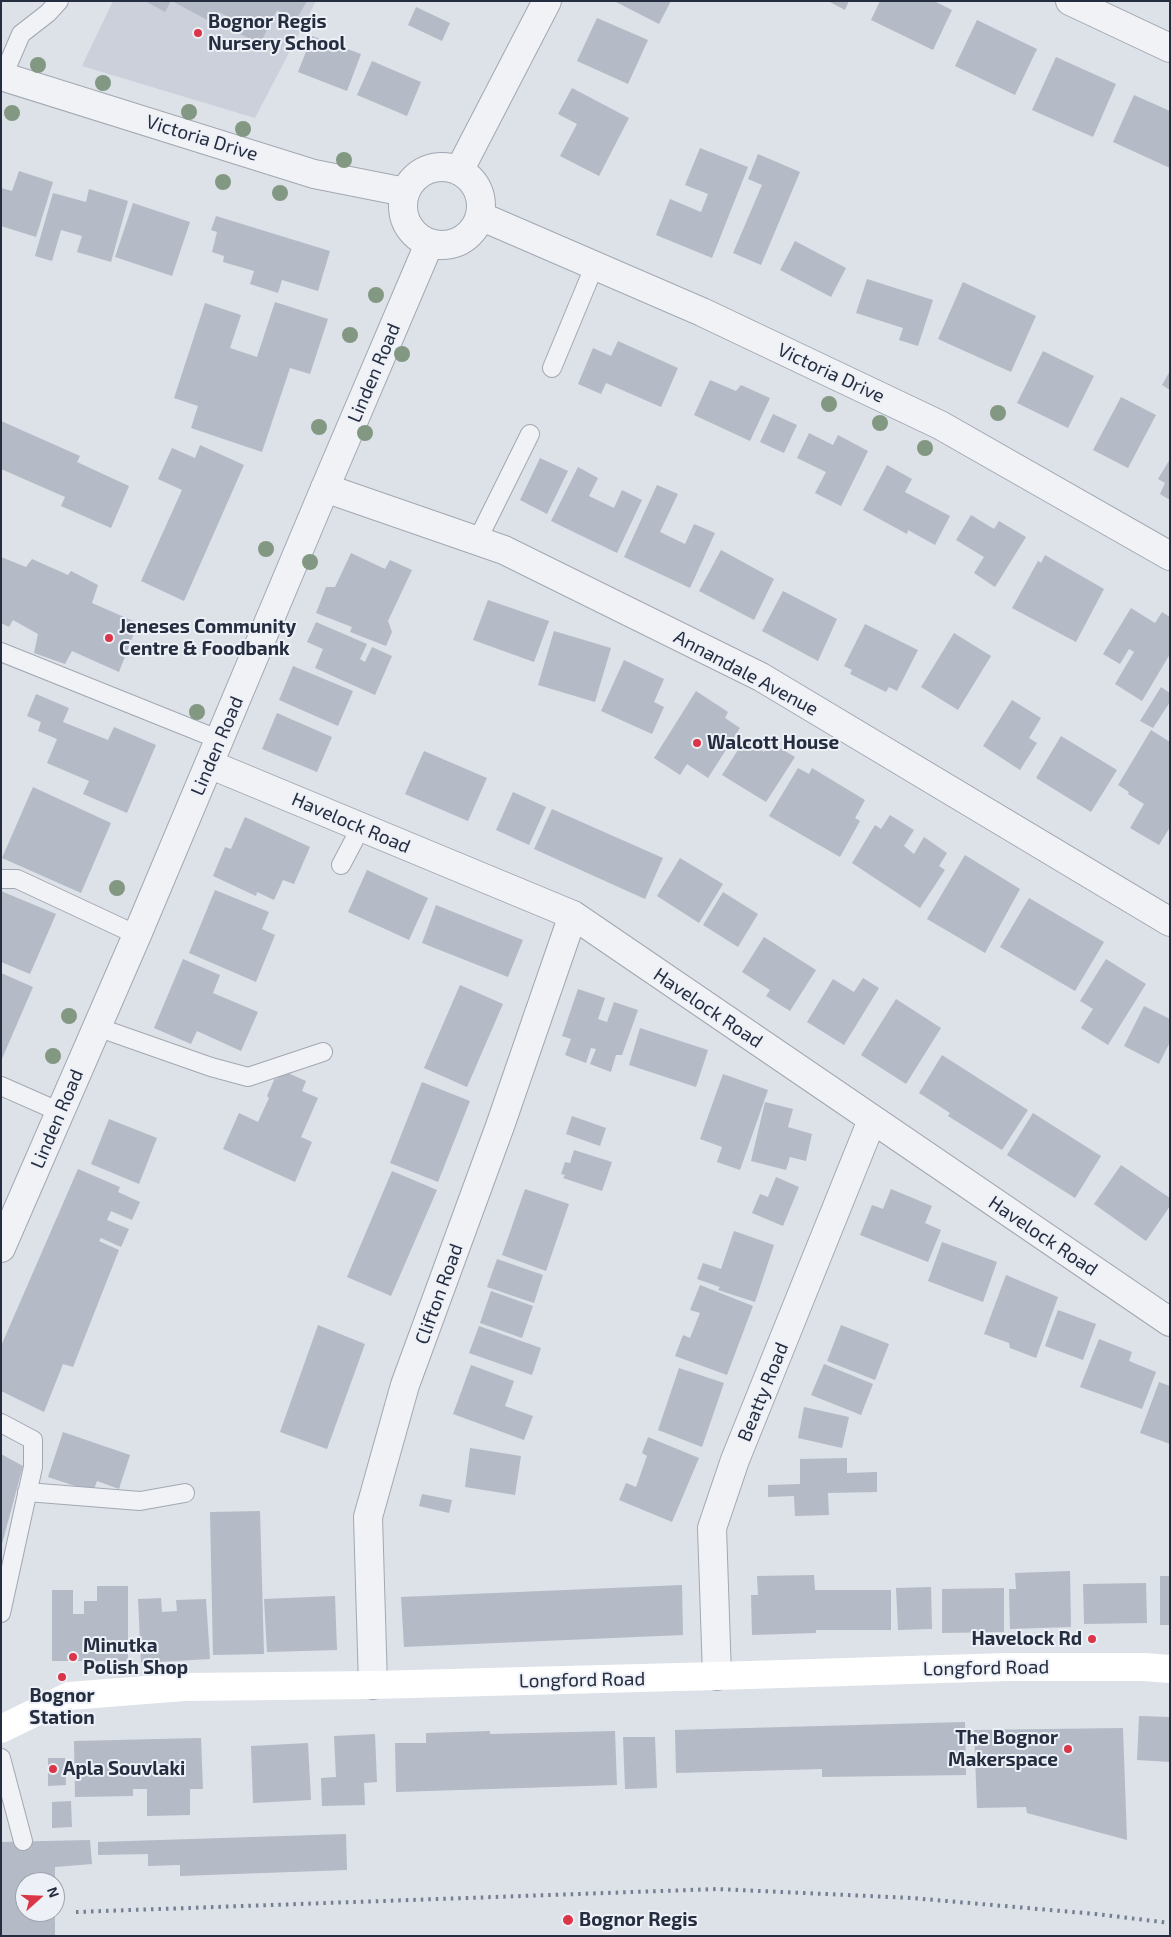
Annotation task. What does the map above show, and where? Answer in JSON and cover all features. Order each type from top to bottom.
[{"type":"main road","name":"Longford Road","points":[[1,1729],[69,1696],[184,1687],[373,1685],[1007,1666],[1144,1667],[1170,1669]]},
{"type":"street","points":[[460,171],[547,1]]},
{"type":"street","points":[[1070,1],[1170,48]]},
{"type":"street","name":"Victoria Drive","points":[[2,76],[314,174],[406,192]]},
{"type":"street","points":[[447,167],[460,171],[471,179],[478,190],[482,203],[480,216],[475,228],[466,238],[455,244],[442,246],[430,244],[418,238],[404,217],[403,205],[406,192],[412,181],[422,173],[434,168],[447,167]]},
{"type":"street","name":"Victoria Drive","points":[[480,216],[702,312],[940,425],[1170,556]]},
{"type":"street","name":"Linden Road","points":[[1,1248],[137,935],[430,244]]},
{"type":"street","name":"Annandale Avenue","points":[[325,488],[504,550],[761,677],[1170,922]]},
{"type":"street","name":"Havelock Road","points":[[214,752],[361,827],[573,915],[1170,1322]]},
{"type":"street","name":"Clifton Road","points":[[373,1685],[368,1517],[405,1385],[500,1126],[573,915]]},
{"type":"street","name":"Beatty Road","points":[[717,1676],[712,1528],[735,1460],[872,1120]]},
{"type":"lane","points":[[2,76],[22,34],[48,13],[59,1]]},
{"type":"lane","points":[[552,368],[594,266]]},
{"type":"lane","points":[[478,541],[530,434]]},
{"type":"lane","points":[[1,652],[214,752]]},
{"type":"lane","points":[[341,865],[361,827]]},
{"type":"lane","points":[[1,879],[3,877],[17,880],[137,935]]},
{"type":"lane","points":[[97,1027],[248,1078],[323,1052]]},
{"type":"lane","points":[[1,1086],[60,1112]]},
{"type":"lane","points":[[1,1423],[33,1440],[33,1467],[1,1613]]},
{"type":"lane","points":[[27,1492],[140,1501],[185,1493]]},
{"type":"lane","points":[[1,1758],[23,1841]]},
{"type":"shaded area","name":"Bognor Regis Nursery School","points":[[113,1],[316,1],[255,118],[82,66]]},
{"type":"building","points":[[145,1],[171,1],[165,12]]},
{"type":"building","points":[[172,1],[307,1],[296,20],[277,10],[260,44],[230,29],[234,20],[219,12],[213,23]]},
{"type":"building","points":[[614,1],[671,1],[659,24]]},
{"type":"building","points":[[828,1],[849,1],[845,10]]},
{"type":"building","points":[[880,1],[934,1],[952,10],[933,50],[871,20]]},
{"type":"building","points":[[416,7],[450,23],[442,41],[408,25]]},
{"type":"building","points":[[597,18],[648,40],[628,84],[577,61]]},
{"type":"building","points":[[977,20],[1037,49],[1015,95],[955,66]]},
{"type":"building","points":[[312,36],[361,54],[347,91],[298,72]]},
{"type":"building","points":[[1056,57],[1116,84],[1093,137],[1032,110]]},
{"type":"building","points":[[372,61],[421,82],[407,116],[357,95]]},
{"type":"building","points":[[572,88],[629,118],[599,176],[560,156],[577,124],[558,114]]},
{"type":"building","points":[[1134,95],[1170,111],[1170,168],[1113,142]]},
{"type":"building","points":[[700,148],[748,167],[712,258],[656,235],[670,199],[701,212],[708,194],[685,185]]},
{"type":"building","points":[[758,154],[800,172],[761,265],[733,253],[762,185],[748,179]]},
{"type":"building","points":[[19,171],[53,182],[36,237],[1,226],[1,188],[12,191]]},
{"type":"building","points":[[89,189],[128,201],[111,262],[77,252],[82,236],[61,230],[52,261],[35,256],[53,193],[86,202]]},
{"type":"building","points":[[133,203],[190,222],[172,276],[115,257]]},
{"type":"building","points":[[216,216],[330,251],[318,291],[282,280],[278,293],[250,284],[254,271],[223,262],[224,256],[212,252],[217,232],[211,230]]},
{"type":"building","points":[[795,241],[846,268],[831,297],[780,270]]},
{"type":"building","points":[[867,279],[933,300],[918,346],[899,340],[903,328],[856,313]]},
{"type":"building","points":[[963,282],[1036,316],[1011,372],[938,339]]},
{"type":"building","points":[[275,302],[328,319],[310,374],[290,368],[262,452],[191,428],[198,406],[174,398],[205,303],[241,315],[230,348],[257,357]]},
{"type":"building","points":[[618,341],[678,368],[661,407],[606,383],[601,394],[578,384],[593,348],[611,356]]},
{"type":"building","points":[[1043,351],[1094,376],[1068,428],[1017,403]]},
{"type":"building","points":[[1170,371],[1170,390],[1162,385]]},
{"type":"building","points":[[710,380],[736,391],[741,385],[770,398],[750,441],[694,415]]},
{"type":"building","points":[[1121,397],[1156,415],[1128,468],[1093,450]]},
{"type":"building","points":[[773,414],[797,425],[784,453],[760,442]]},
{"type":"building","points":[[1,421],[80,456],[77,462],[129,486],[111,528],[61,506],[65,497],[1,469]]},
{"type":"building","points":[[809,433],[833,445],[838,435],[868,451],[841,506],[815,493],[826,472],[797,458]]},
{"type":"building","points":[[200,445],[244,465],[184,601],[141,581],[182,490],[158,479],[172,448],[195,458]]},
{"type":"building","points":[[540,458],[568,471],[547,514],[520,500]]},
{"type":"building","points":[[1170,459],[1170,500],[1160,494],[1165,483],[1158,479]]},
{"type":"building","points":[[887,465],[912,479],[905,492],[950,516],[935,545],[908,530],[907,534],[863,510]]},
{"type":"building","points":[[578,467],[598,478],[589,496],[614,508],[622,490],[642,500],[617,553],[551,521]]},
{"type":"building","points":[[657,485],[678,494],[660,532],[685,544],[694,524],[715,533],[690,588],[624,557]]},
{"type":"building","points":[[971,515],[994,529],[999,521],[1026,537],[995,587],[974,573],[984,557],[956,540]]},
{"type":"building","points":[[721,550],[774,579],[754,620],[699,591]]},
{"type":"building","points":[[351,553],[385,569],[390,560],[412,570],[388,621],[392,632],[386,646],[350,632],[352,627],[316,613],[326,587],[335,587]]},
{"type":"building","points":[[1045,555],[1104,589],[1076,642],[1012,608],[1038,561],[1041,563]]},
{"type":"building","points":[[1,557],[26,567],[32,559],[68,575],[71,571],[98,585],[92,603],[138,623],[119,672],[72,651],[65,664],[34,653],[38,634],[13,620],[9,627],[1,623]]},
{"type":"building","points":[[783,591],[837,619],[818,661],[762,631]]},
{"type":"building","points":[[488,600],[549,621],[534,662],[473,640]]},
{"type":"building","points":[[1131,608],[1155,623],[1162,612],[1170,617],[1170,654],[1142,701],[1115,684],[1134,652],[1129,649],[1120,664],[1103,654]]},
{"type":"building","points":[[316,622],[367,644],[360,659],[365,662],[372,647],[392,656],[375,695],[315,668],[323,649],[307,642]]},
{"type":"building","points":[[865,624],[918,650],[897,691],[889,687],[886,692],[850,674],[852,670],[844,666]]},
{"type":"building","points":[[554,631],[611,648],[595,702],[538,685]]},
{"type":"building","points":[[954,633],[991,656],[958,710],[921,687]]},
{"type":"building","points":[[624,660],[664,679],[654,702],[664,707],[652,734],[601,711]]},
{"type":"building","points":[[293,666],[353,691],[338,726],[279,700]]},
{"type":"building","points":[[1161,687],[1170,693],[1170,702],[1153,728],[1140,721]]},
{"type":"building","name":"Walcott House","points":[[696,691],[728,712],[725,718],[740,728],[708,778],[687,764],[680,775],[654,758]]},
{"type":"building","points":[[36,694],[69,708],[63,722],[108,740],[114,727],[156,745],[127,813],[83,794],[89,781],[47,763],[57,739],[38,731],[41,722],[27,716]]},
{"type":"building","points":[[1012,700],[1041,718],[1029,738],[1037,743],[1020,770],[983,746]]},
{"type":"building","points":[[277,713],[332,737],[317,772],[262,749]]},
{"type":"building","points":[[1151,730],[1170,742],[1170,827],[1159,845],[1130,828],[1144,804],[1118,785]]},
{"type":"building","points":[[1061,736],[1117,770],[1091,812],[1036,778]]},
{"type":"building","points":[[745,739],[764,752],[770,742],[795,757],[766,802],[722,775]]},
{"type":"building","points":[[424,751],[487,778],[468,821],[405,794]]},
{"type":"building","points":[[798,768],[809,774],[812,768],[865,800],[855,818],[860,821],[840,857],[769,816]]},
{"type":"building","points":[[33,787],[111,823],[81,893],[2,858]]},
{"type":"building","points":[[513,792],[546,807],[529,845],[496,830]]},
{"type":"building","points":[[552,809],[663,858],[645,899],[534,849]]},
{"type":"building","points":[[890,815],[914,830],[904,846],[914,854],[924,837],[947,853],[939,866],[945,870],[920,908],[852,863],[875,825],[881,829]]},
{"type":"building","points":[[245,817],[310,847],[294,884],[283,880],[274,900],[257,892],[256,896],[213,876],[225,847],[231,849]]},
{"type":"building","points":[[965,855],[1020,889],[985,953],[927,919]]},
{"type":"building","points":[[680,858],[723,884],[699,923],[657,896]]},
{"type":"building","points":[[367,870],[428,898],[409,940],[348,912]]},
{"type":"building","points":[[215,890],[269,912],[262,929],[275,935],[256,982],[189,953]]},
{"type":"building","points":[[1,891],[56,914],[30,974],[1,962]]},
{"type":"building","points":[[723,892],[758,914],[738,947],[703,925]]},
{"type":"building","points":[[1029,898],[1104,942],[1075,991],[1000,947]]},
{"type":"building","points":[[436,905],[523,940],[508,977],[422,943]]},
{"type":"building","points":[[764,937],[816,970],[790,1011],[766,996],[770,990],[742,972]]},
{"type":"building","points":[[183,959],[220,975],[213,993],[258,1012],[241,1051],[197,1031],[191,1044],[154,1028]]},
{"type":"building","points":[[1106,959],[1146,984],[1108,1045],[1081,1028],[1093,1009],[1080,1001]]},
{"type":"building","points":[[1,973],[33,987],[1,1061]]},
{"type":"building","points":[[863,978],[879,988],[844,1045],[807,1022],[833,979],[854,992]]},
{"type":"building","points":[[460,985],[503,1004],[467,1087],[424,1068]]},
{"type":"building","points":[[578,989],[605,998],[598,1019],[607,1022],[614,1002],[638,1010],[622,1055],[616,1055],[611,1072],[590,1064],[596,1049],[591,1048],[586,1063],[565,1055],[571,1039],[562,1036]]},
{"type":"building","points":[[896,999],[941,1028],[906,1084],[861,1055]]},
{"type":"building","points":[[1144,1006],[1170,1019],[1170,1042],[1159,1064],[1124,1046]]},
{"type":"building","points":[[640,1028],[708,1050],[696,1087],[629,1065]]},
{"type":"building","points":[[942,1055],[1028,1110],[1002,1150],[948,1116],[950,1113],[919,1093]]},
{"type":"building","points":[[281,1070],[306,1081],[302,1091],[318,1098],[301,1137],[312,1142],[295,1182],[223,1149],[239,1113],[258,1122],[269,1098],[267,1096]]},
{"type":"building","points":[[723,1074],[768,1090],[740,1170],[717,1162],[722,1147],[700,1139]]},
{"type":"building","points":[[422,1082],[470,1101],[438,1182],[390,1163]]},
{"type":"building","points":[[765,1102],[793,1109],[788,1127],[812,1134],[806,1161],[790,1157],[786,1170],[751,1161]]},
{"type":"building","points":[[1033,1113],[1101,1156],[1075,1198],[1007,1155]]},
{"type":"building","points":[[572,1116],[606,1128],[600,1146],[566,1134]]},
{"type":"building","points":[[109,1119],[157,1138],[139,1184],[91,1164]]},
{"type":"building","points":[[574,1150],[612,1162],[602,1191],[563,1178],[565,1175],[561,1174],[565,1162],[570,1163]]},
{"type":"building","points":[[1121,1165],[1170,1198],[1170,1206],[1146,1241],[1094,1204]]},
{"type":"building","points":[[78,1169],[120,1187],[118,1192],[140,1202],[132,1220],[111,1211],[107,1220],[129,1229],[121,1247],[101,1238],[99,1241],[119,1250],[73,1367],[63,1364],[44,1412],[1,1391],[1,1346]]},
{"type":"building","points":[[392,1171],[437,1190],[391,1296],[347,1277]]},
{"type":"building","points":[[776,1177],[799,1187],[783,1226],[752,1213],[760,1194],[768,1197]]},
{"type":"building","points":[[525,1189],[569,1204],[546,1271],[502,1255]]},
{"type":"building","points":[[891,1189],[932,1206],[925,1223],[941,1230],[928,1262],[860,1235],[872,1205],[883,1209]]},
{"type":"building","points":[[734,1231],[774,1245],[755,1302],[718,1290],[720,1287],[697,1279],[703,1263],[721,1269]]},
{"type":"building","points":[[942,1242],[997,1262],[983,1302],[928,1281]]},
{"type":"building","points":[[497,1259],[543,1275],[534,1303],[487,1287]]},
{"type":"building","points":[[1006,1275],[1058,1297],[1036,1358],[1010,1348],[1009,1343],[984,1334]]},
{"type":"building","points":[[700,1285],[753,1306],[727,1375],[675,1356],[683,1335],[690,1338],[700,1313],[690,1310]]},
{"type":"building","points":[[491,1291],[533,1306],[522,1338],[480,1323]]},
{"type":"building","points":[[1058,1310],[1096,1324],[1083,1360],[1045,1346]]},
{"type":"building","points":[[318,1325],[365,1344],[327,1449],[280,1432]]},
{"type":"building","points":[[841,1325],[889,1344],[875,1380],[827,1361]]},
{"type":"building","points":[[479,1326],[541,1348],[532,1375],[469,1353]]},
{"type":"building","points":[[1099,1339],[1132,1352],[1129,1361],[1156,1372],[1142,1409],[1080,1387]]},
{"type":"building","points":[[824,1364],[873,1384],[861,1415],[811,1395]]},
{"type":"building","points":[[471,1365],[514,1381],[505,1406],[533,1416],[524,1440],[453,1414]]},
{"type":"building","points":[[679,1368],[724,1383],[702,1447],[658,1430]]},
{"type":"building","points":[[1159,1382],[1170,1386],[1170,1444],[1140,1433]]},
{"type":"building","points":[[804,1407],[849,1417],[842,1448],[798,1438]]},
{"type":"building","points":[[63,1432],[130,1455],[119,1489],[97,1481],[93,1492],[48,1477]]},
{"type":"building","points":[[648,1437],[699,1458],[672,1522],[619,1500],[626,1483],[636,1487],[647,1456],[642,1453]]},
{"type":"building","points":[[470,1448],[521,1456],[515,1495],[465,1487]]},
{"type":"building","points":[[1,1454],[23,1466],[2,1544],[1,1544]]},
{"type":"building","points":[[847,1458],[847,1473],[877,1472],[877,1492],[828,1493],[829,1515],[795,1516],[794,1496],[768,1497],[768,1485],[800,1484],[800,1459]]},
{"type":"building","points":[[422,1494],[452,1500],[449,1513],[419,1506]]},
{"type":"building","points":[[260,1511],[264,1654],[213,1655],[210,1512]]},
{"type":"building","points":[[1070,1571],[1071,1627],[1010,1629],[1009,1589],[1016,1589],[1015,1573]]},
{"type":"building","points":[[814,1575],[815,1590],[891,1590],[891,1630],[816,1630],[816,1633],[752,1635],[751,1595],[758,1595],[757,1576]]},
{"type":"building","points":[[1160,1576],[1170,1576],[1170,1625],[1160,1625]]},
{"type":"building","points":[[1146,1583],[1147,1623],[1084,1624],[1083,1584]]},
{"type":"building","points":[[682,1585],[683,1635],[404,1647],[401,1597]]},
{"type":"building","points":[[97,1586],[128,1586],[128,1661],[52,1661],[52,1590],[73,1590],[73,1614],[84,1614],[84,1601],[97,1601]]},
{"type":"building","points":[[931,1587],[932,1629],[898,1630],[896,1588]]},
{"type":"building","points":[[1004,1588],[1004,1632],[942,1633],[942,1589]]},
{"type":"building","points":[[335,1596],[337,1650],[267,1652],[264,1599]]},
{"type":"building","points":[[161,1598],[162,1612],[177,1611],[176,1600],[206,1599],[210,1659],[141,1663],[138,1599]]},
{"type":"building","points":[[1139,1716],[1170,1717],[1170,1762],[1137,1760]]},
{"type":"building","points":[[965,1722],[966,1775],[822,1777],[822,1769],[676,1773],[675,1730]]},
{"type":"building","points":[[1123,1728],[1127,1840],[1027,1813],[1026,1807],[977,1808],[974,1730]]},
{"type":"building","points":[[490,1731],[490,1734],[615,1731],[617,1785],[396,1792],[395,1743],[426,1743],[426,1733]]},
{"type":"building","points":[[375,1734],[377,1782],[364,1783],[365,1805],[322,1806],[321,1778],[336,1777],[334,1736]]},
{"type":"building","points":[[623,1737],[655,1737],[657,1788],[625,1789]]},
{"type":"building","points":[[201,1738],[203,1789],[190,1789],[190,1815],[147,1816],[147,1789],[133,1789],[133,1796],[75,1797],[74,1741]]},
{"type":"building","points":[[308,1743],[311,1800],[253,1803],[251,1746]]},
{"type":"building","points":[[48,1758],[65,1758],[66,1785],[48,1786]]},
{"type":"building","points":[[71,1801],[72,1827],[52,1828],[52,1802]]},
{"type":"building","points":[[346,1834],[347,1870],[180,1876],[180,1865],[148,1866],[148,1854],[98,1855],[98,1842]]},
{"type":"building","points":[[90,1840],[92,1864],[55,1867],[55,1872],[15,1872],[15,1922],[55,1922],[55,1936],[1,1936],[1,1842]]},
{"type":"railway","points":[[76,1912],[717,1889],[912,1898],[1096,1914],[1170,1923]]},
{"type":"place","name":"Bognor Regis Nursery School","points":[[198,33]]},
{"type":"place","name":"Jeneses Community Centre & Foodbank","points":[[109,638]]},
{"type":"place","name":"Walcott House","points":[[697,743]]},
{"type":"place","name":"Havelock Rd","points":[[1092,1639]]},
{"type":"place","name":"Minutka Polish Shop","points":[[73,1657]]},
{"type":"place","name":"Bognor Station","points":[[62,1677]]},
{"type":"place","name":"The Bognor Makerspace","points":[[1068,1749]]},
{"type":"place","name":"Apla Souvlaki","points":[[53,1769]]},
{"type":"place","name":"Bognor Regis","points":[[568,1920]]}]
